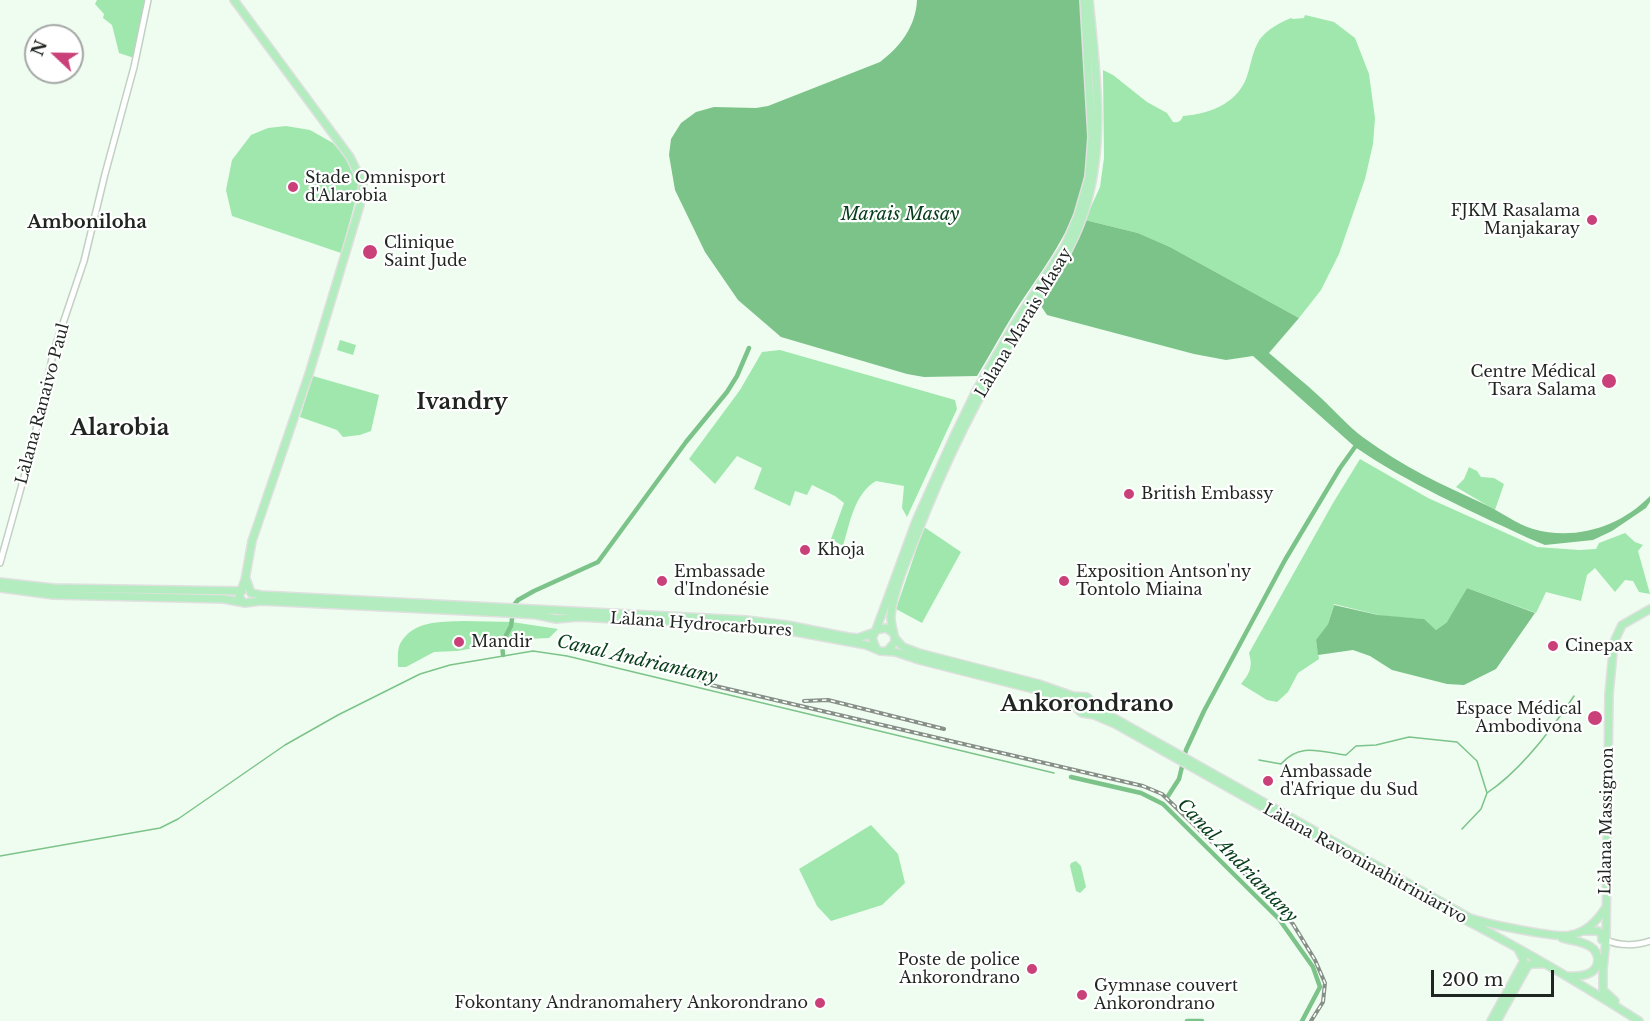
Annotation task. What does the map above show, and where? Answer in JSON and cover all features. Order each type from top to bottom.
[{"type":"main road","points":[[234,0],[336,138],[360,174],[363,184],[360,205],[309,374],[252,541],[239,596],[245,602]]},
{"type":"main road","name":"Làlana Marais Masay","points":[[1084,0],[1092,58]]},
{"type":"main road","name":"Làlana Marais Masay","points":[[876,631],[916,521],[976,391],[1008,334],[1070,249],[1076,234],[1093,178],[1098,137],[1089,0]]},
{"type":"main road","name":"Làlana Marais Masay","points":[[894,636],[891,614],[901,579],[946,465],[989,380],[1049,278]]},
{"type":"main road","points":[[245,602],[252,599],[246,572]]},
{"type":"main road","points":[[0,582],[63,589],[245,590],[274,596],[507,610]]},
{"type":"main road","points":[[0,588],[39,594],[507,610]]},
{"type":"main road","name":"Làlana Massignon","points":[[1603,970],[1606,938],[1609,694],[1614,642],[1622,625],[1650,609]]},
{"type":"main road","name":"Làlana Hydrocarbures","points":[[507,610],[774,628],[876,648]]},
{"type":"main road","name":"Làlana Hydrocarbures","points":[[557,614],[746,620],[858,638],[876,631]]},
{"type":"main road","points":[[885,628],[894,636],[894,645],[888,650],[880,651],[872,642],[876,631],[885,628]]},
{"type":"main road","name":"Làlana Ravoninahitriniarivo","points":[[894,636],[903,646],[919,653],[1089,698],[1107,714],[1183,759],[1381,874],[1565,975],[1639,1021]]},
{"type":"main road","name":"Làlana Ravoninahitriniarivo","points":[[888,650],[1063,699],[1080,712],[1104,719],[1183,759]]},
{"type":"main road","points":[[1076,707],[1077,700],[1081,697]]},
{"type":"main road","points":[[1087,713],[1093,703]]},
{"type":"main road","points":[[1183,759],[1470,918],[1561,936],[1594,949],[1597,964],[1591,973],[1579,976],[1565,975]]},
{"type":"main road","points":[[1590,929],[1606,907]]},
{"type":"main road","points":[[1561,936],[1590,929],[1597,923],[1602,924],[1606,938]]},
{"type":"main road","points":[[1488,932],[1495,933],[1496,924]]},
{"type":"main road","points":[[1508,943],[1505,933],[1513,927]]},
{"type":"main road","points":[[1590,929],[1602,934],[1602,986],[1605,993],[1647,1021]]},
{"type":"main road","points":[[1491,1021],[1524,961],[1518,949]]},
{"type":"main road","points":[[1497,1021],[1527,967],[1538,962],[1546,965]]},
{"type":"main road","points":[[1581,985],[1597,986],[1603,970]]},
{"type":"street","name":"Làlana Ranaivo Paul","points":[[0,563],[31,452],[54,350],[84,261],[127,95],[148,0]]},
{"type":"street","points":[[1606,938],[1615,945]]},
{"type":"street","points":[[1605,952],[1615,945],[1642,944],[1650,941]]},
{"type":"shaded area","points":[[97,0],[146,0],[134,58],[119,53],[112,25],[103,18],[104,14],[95,4]]},
{"type":"shaded area","points":[[1305,15],[1334,22],[1355,38],[1369,74],[1375,118],[1373,144],[1365,179],[1339,254],[1321,290],[1299,318],[1170,247],[1138,233],[1085,220],[1100,187],[1104,158],[1103,70],[1113,75],[1147,102],[1167,113],[1173,122],[1178,122],[1183,116],[1202,113],[1228,102],[1246,79],[1255,48],[1263,35],[1282,22],[1291,18],[1304,18]]},
{"type":"shaded area","name":"Stade Omnisport d'Alarobia","points":[[286,126],[310,130],[333,143],[355,169],[360,184],[341,253],[232,216],[226,190],[232,160],[251,135],[268,128]]},
{"type":"shaded area","points":[[340,340],[356,345],[353,355],[337,350]]},
{"type":"shaded area","points":[[780,350],[955,400],[957,409],[907,517],[902,508],[904,486],[876,481],[858,501],[843,546],[831,539],[844,503],[835,496],[812,485],[807,495],[795,491],[790,506],[754,489],[762,468],[737,456],[715,484],[689,459],[740,390],[762,352]]},
{"type":"shaded area","points":[[313,376],[379,395],[371,431],[343,437],[337,430],[300,417]]},
{"type":"shaded area","points":[[1360,459],[1428,498],[1537,547],[1596,549],[1599,543],[1625,533],[1635,542],[1643,545],[1638,551],[1650,594],[1639,592],[1633,581],[1625,580],[1615,592],[1595,568],[1587,575],[1581,601],[1546,592],[1536,613],[1467,588],[1448,621],[1436,630],[1423,619],[1383,616],[1334,604],[1328,624],[1316,641],[1319,659],[1298,673],[1288,692],[1277,702],[1267,700],[1241,684],[1250,670],[1249,653]]},
{"type":"shaded area","points":[[1469,467],[1477,471],[1481,477],[1494,478],[1504,484],[1495,510],[1456,487],[1464,479]]},
{"type":"shaded area","points":[[924,527],[961,552],[922,623],[896,609]]},
{"type":"shaded area","points":[[463,621],[512,622],[558,629],[549,638],[527,639],[509,646],[434,652],[406,667],[398,667],[399,646],[412,630],[428,624]]},
{"type":"shaded area","points":[[871,825],[898,854],[905,883],[882,905],[831,921],[817,906],[799,869]]},
{"type":"shaded area","points":[[1076,861],[1081,866],[1086,887],[1080,893],[1076,891],[1070,866]]},
{"type":"water","name":"Marais Masay","points":[[917,0],[1080,0],[1087,66],[1089,133],[1080,197],[1056,249],[1014,313],[977,376],[924,377],[907,374],[781,337],[738,300],[705,252],[675,190],[669,155],[671,139],[681,123],[696,112],[714,107],[768,106],[880,62],[906,35],[914,19]]},
{"type":"water","points":[[1085,220],[1138,233],[1170,247],[1299,318],[1269,353],[1315,392],[1353,429],[1378,448],[1422,474],[1520,524],[1549,532],[1581,532],[1596,529],[1625,516],[1650,496],[1650,502],[1646,508],[1612,531],[1593,540],[1545,545],[1440,496],[1355,447],[1253,356],[1226,360],[1194,354],[1047,315],[1041,306],[1043,297],[1071,255]]},
{"type":"water","points":[[1467,588],[1535,613],[1496,669],[1464,685],[1447,684],[1392,670],[1370,656],[1353,650],[1318,655],[1316,640],[1328,624],[1334,605],[1378,615],[1424,619],[1436,630],[1447,622]]},
{"type":"waterway","points":[[503,655],[502,643],[511,626],[514,605],[518,600],[598,562],[686,442],[727,392],[749,348]]},
{"type":"waterway","points":[[1168,796],[1179,779],[1186,750],[1204,711],[1285,560],[1355,447]]},
{"type":"waterway","name":"Canal Andriantany","points":[[0,856],[160,828],[178,819],[285,745],[338,715],[420,674],[450,665],[533,651],[567,656],[1054,773]]},
{"type":"waterway","points":[[1487,793],[1523,761],[1546,735],[1574,696]]},
{"type":"waterway","points":[[1259,760],[1281,764],[1296,753],[1311,750],[1346,755],[1356,746],[1376,745],[1409,737],[1457,742],[1477,761],[1487,793],[1481,809],[1462,829]]},
{"type":"waterway","name":"Canal Andriantany","points":[[1071,777],[1141,793],[1163,804],[1279,919],[1313,967],[1320,987],[1302,1021]]},
{"type":"waterway","points":[[1187,1021],[1202,1021]]},
{"type":"railway","points":[[688,674],[711,685],[1143,786],[1162,794],[1269,897],[1293,924],[1315,960],[1325,983],[1323,1002],[1311,1021]]},
{"type":"railway","points":[[804,701],[828,700],[944,729]]},
{"type":"place","name":"Stade Omnisport d'Alarobia","points":[[293,187]]},
{"type":"place","name":"FJKM Rasalama Manjakaray","points":[[1592,220]]},
{"type":"place","name":"Clinique Saint Jude","points":[[370,252]]},
{"type":"place","name":"Centre Médical Tsara Salama","points":[[1609,381]]},
{"type":"place","name":"British Embassy","points":[[1129,494]]},
{"type":"place","name":"Khoja","points":[[805,550]]},
{"type":"place","name":"Embassade d'Indonésie","points":[[662,581]]},
{"type":"place","name":"Exposition Antson'ny Tontolo Miaina","points":[[1064,581]]},
{"type":"place","name":"Mandir","points":[[459,642]]},
{"type":"place","name":"Cinepax","points":[[1553,646]]},
{"type":"place","name":"Espace Médical Ambodivona","points":[[1595,718]]},
{"type":"place","name":"Ambassade d'Afrique du Sud","points":[[1268,781]]},
{"type":"place","name":"Poste de police Ankorondrano","points":[[1032,969]]},
{"type":"place","name":"Gymnase couvert Ankorondrano","points":[[1082,995]]},
{"type":"place","name":"Fokontany Andranomahery Ankorondrano","points":[[820,1003]]},
{"type":"district","name":"Amboniloha","points":[[87,223]]},
{"type":"district","name":"Ivandry","points":[[462,403]]},
{"type":"district","name":"Alarobia","points":[[120,429]]},
{"type":"district","name":"Ankorondrano","points":[[1087,705]]}]
